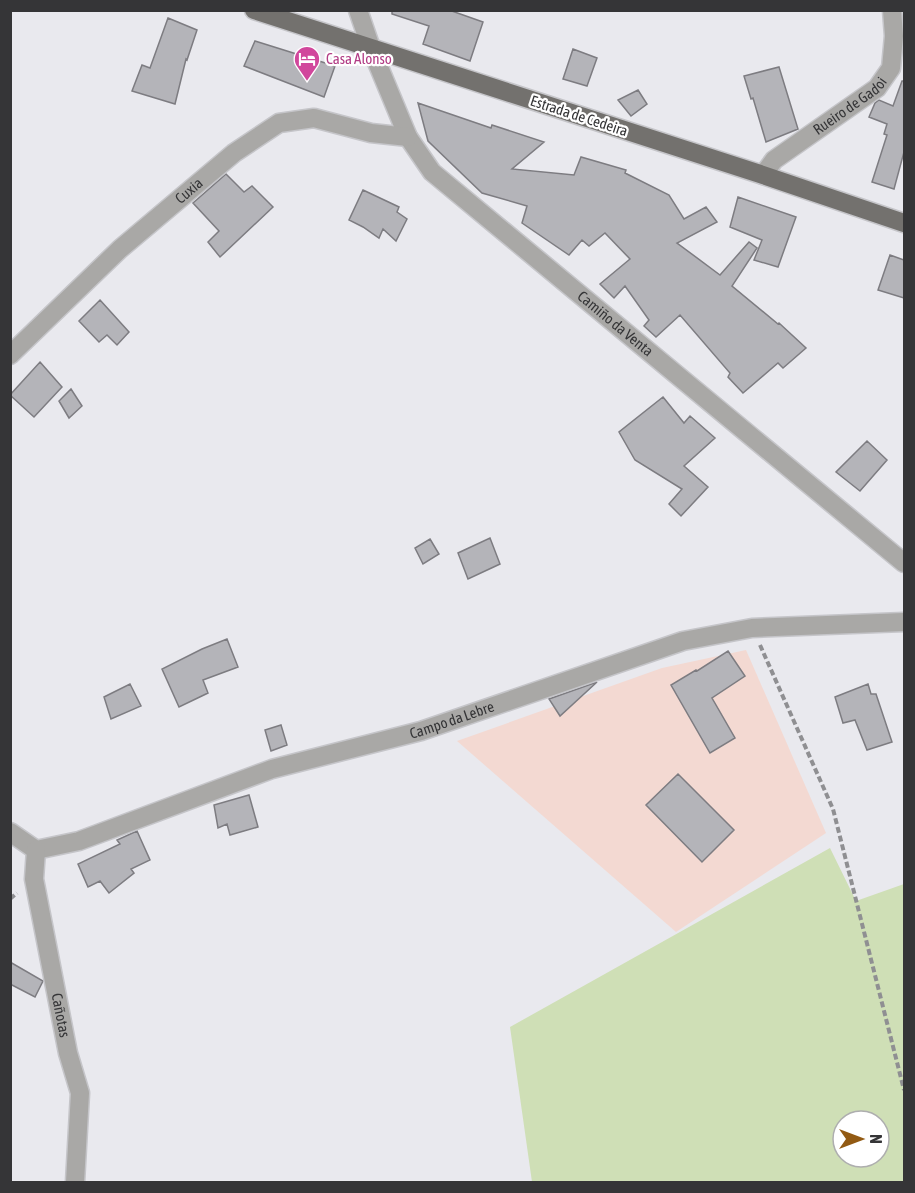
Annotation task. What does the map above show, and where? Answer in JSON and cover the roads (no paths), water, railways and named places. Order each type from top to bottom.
[{"type":"main road","name":"Estrada de Cedeira","points":[[254,10],[763,175],[904,224]]},
{"type":"street","name":"Camiño da Venta","points":[[358,10],[371,48],[408,137],[432,171],[904,563]]},
{"type":"street","name":"Rueiro de Gadoi","points":[[763,175],[774,160],[877,88],[891,68],[894,36],[892,10]]},
{"type":"street","name":"Cuxia","points":[[10,356],[120,249],[234,153],[279,123],[314,118],[371,133],[408,137]]},
{"type":"street","name":"Campo da Lebre","points":[[36,850],[79,842],[272,769],[421,731],[683,641],[752,628],[904,622]]},
{"type":"street","points":[[10,832],[36,850]]},
{"type":"street","name":"Cañotas","points":[[36,850],[34,879],[68,1053],[80,1093],[75,1182]]},
{"type":"place","name":"Casa Alonso","points":[[307,82]]}]
